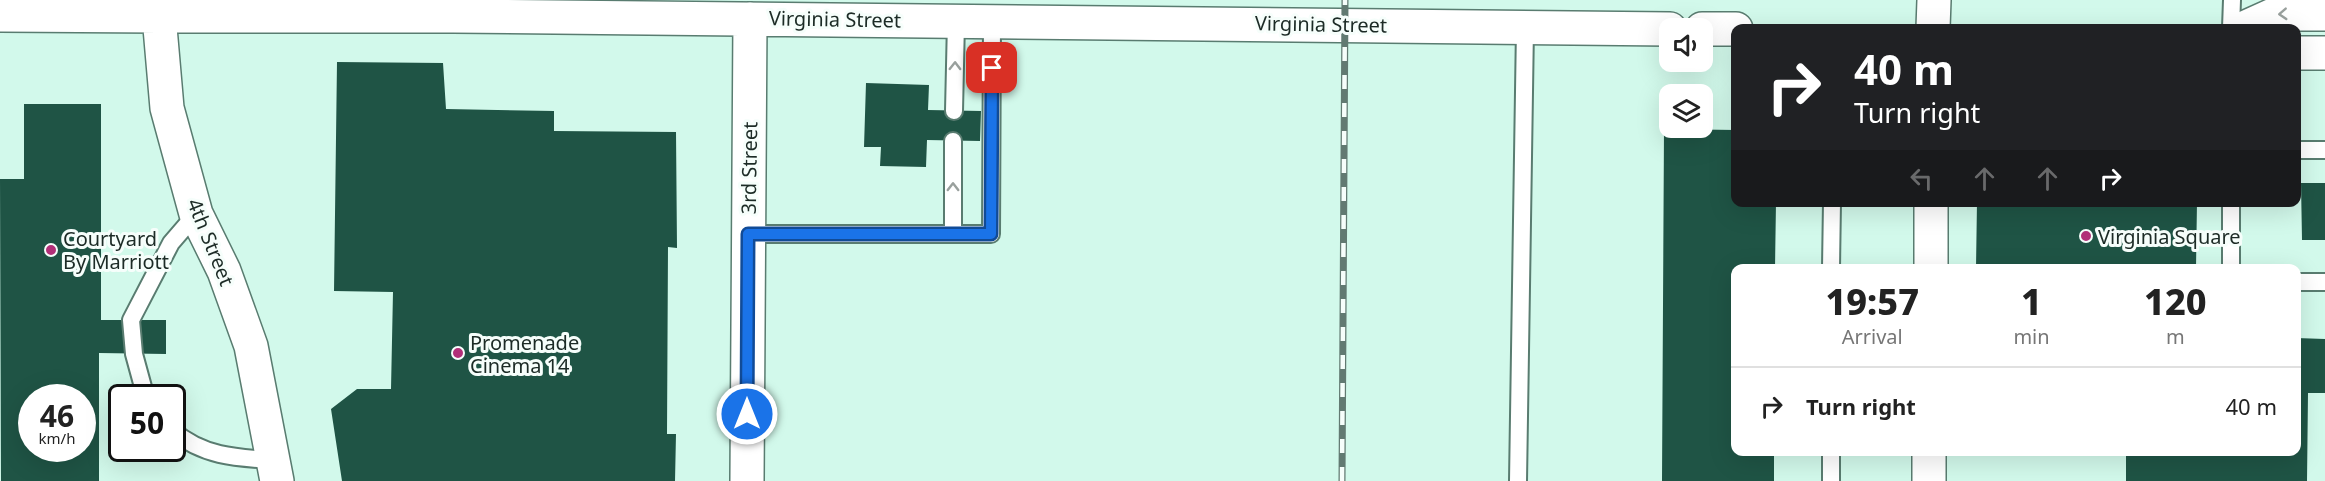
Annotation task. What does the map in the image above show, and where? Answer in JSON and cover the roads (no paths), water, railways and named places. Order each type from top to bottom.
[{"type":"main road","points":[[1933,24],[1934,0]]},
{"type":"main road","name":"Virginia Street","points":[[0,15],[159,8],[751,9],[956,21],[1659,29]]},
{"type":"main road","name":"4th Street","points":[[159,8],[167,108],[196,214],[224,271],[251,346],[275,470]]},
{"type":"main road","name":"3rd Street","points":[[747,481],[751,9]]},
{"type":"main road","points":[[2253,24],[2274,14],[2325,14]]},
{"type":"main road","points":[[1713,29],[1731,29]]},
{"type":"main road","points":[[2301,53],[2325,53]]},
{"type":"main road","points":[[1931,207],[1931,264]]},
{"type":"main road","points":[[1929,456],[1929,481]]},
{"type":"lane","points":[[2231,24],[2232,0]]},
{"type":"lane","points":[[954,111],[956,21]]},
{"type":"lane","points":[[748,234],[991,234],[992,21]]},
{"type":"lane","points":[[1518,481],[1525,27]]},
{"type":"lane","points":[[953,141],[953,234]]},
{"type":"lane","points":[[2301,150],[2325,150]]},
{"type":"lane","points":[[1832,207],[1832,264]]},
{"type":"lane","points":[[2231,207],[2231,264]]},
{"type":"lane","points":[[142,384],[134,354],[131,321],[171,243],[196,214]]},
{"type":"lane","points":[[2301,282],[2325,282]]},
{"type":"lane","points":[[186,440],[198,449],[275,470]]},
{"type":"lane","points":[[1831,456],[1831,481]]},
{"type":"railway","points":[[1342,481],[1345,0]]},
{"type":"place","name":"Virginia Square","points":[[2086,236]]},
{"type":"place","name":"Courtyard By Marriott","points":[[51,250]]},
{"type":"place","name":"Promenade Cinema 14","points":[[458,353]]}]
